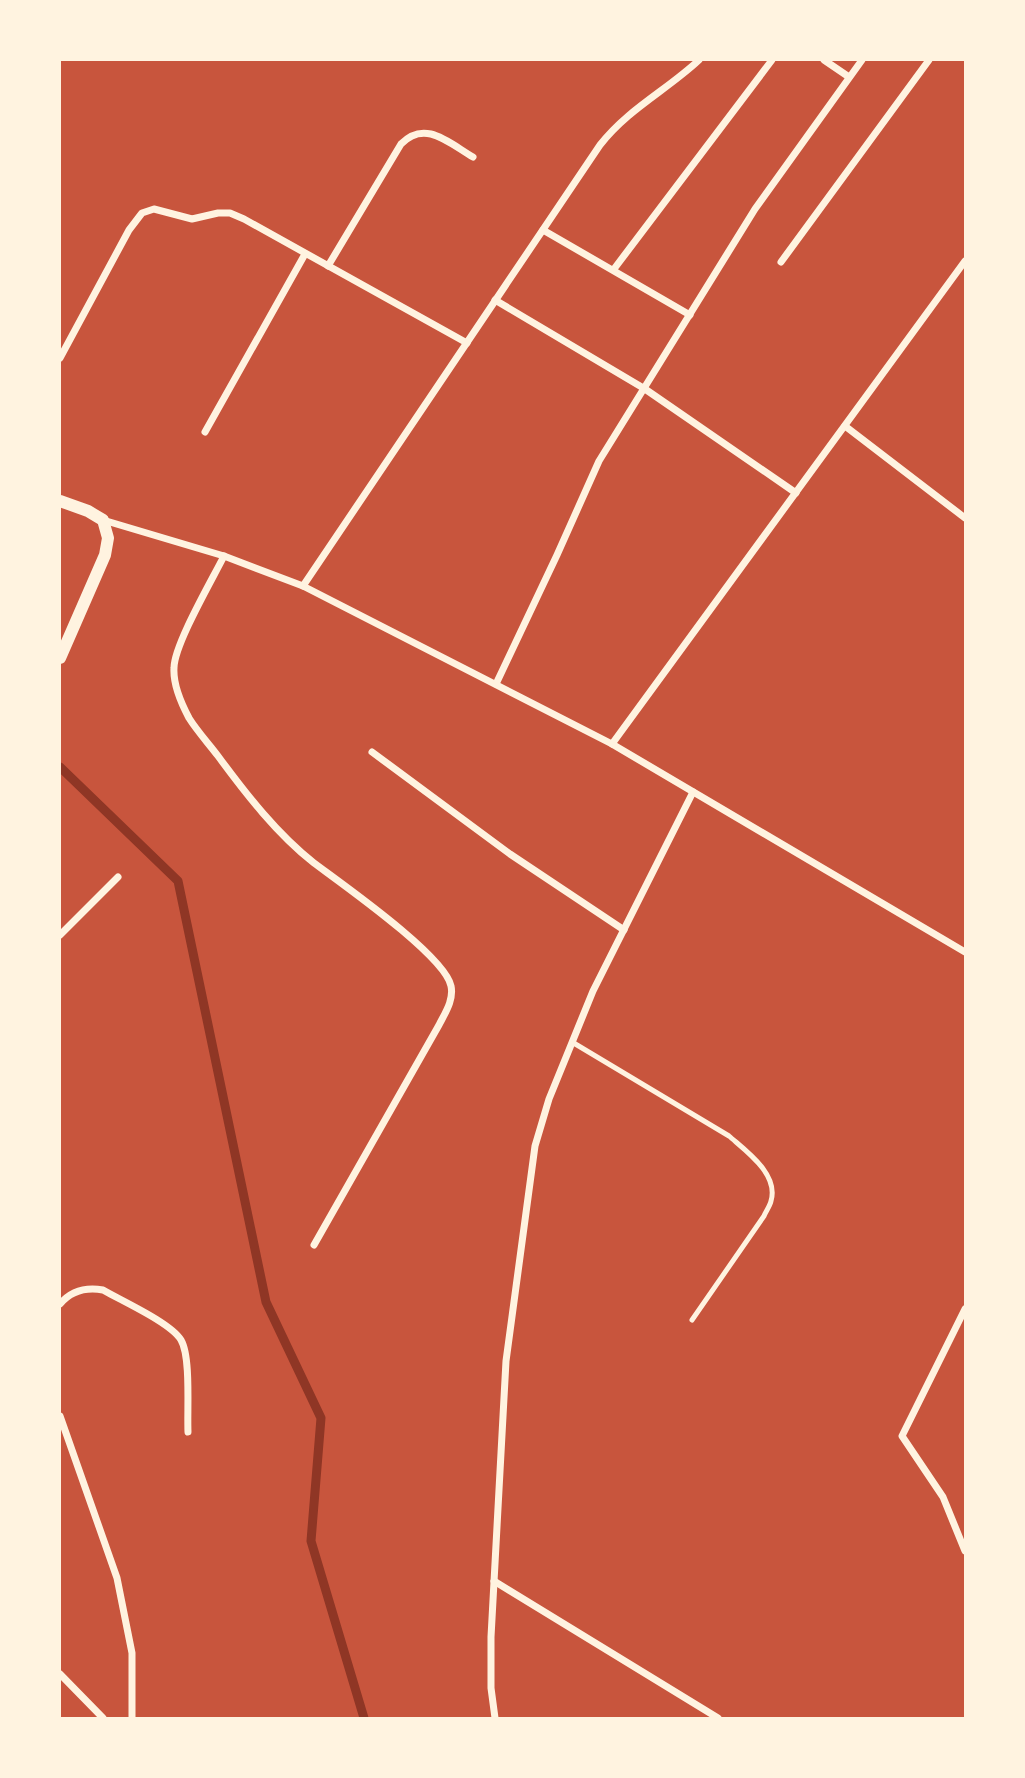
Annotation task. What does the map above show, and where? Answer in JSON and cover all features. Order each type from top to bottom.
[{"type":"street","points":[[303,586],[611,132],[627,116],[699,60]]},
{"type":"street","points":[[614,269],[772,60]]},
{"type":"street","points":[[824,60],[849,77]]},
{"type":"street","points":[[496,684],[599,461],[754,209],[862,60]]},
{"type":"street","points":[[781,262],[929,60]]},
{"type":"street","points":[[328,266],[392,159],[411,134],[423,131],[435,135],[473,157]]},
{"type":"street","points":[[60,358],[129,230],[142,213],[154,209],[191,219],[230,213],[467,343]]},
{"type":"street","points":[[543,230],[690,315]]},
{"type":"street","points":[[205,432],[305,254]]},
{"type":"street","points":[[612,744],[965,261]]},
{"type":"street","points":[[495,300],[645,389],[796,493]]},
{"type":"street","points":[[845,426],[965,518]]},
{"type":"street","points":[[60,501],[88,511],[103,520],[223,556],[303,586],[612,744],[965,952]]},
{"type":"street","points":[[60,658],[105,555],[108,538],[103,520]]},
{"type":"street","points":[[223,556],[181,644],[174,666],[176,685],[190,719],[243,789],[272,822],[311,860],[360,897],[435,961],[449,977],[452,988],[452,1000],[439,1025],[314,1245]]},
{"type":"street","points":[[372,752],[510,854],[624,930]]},
{"type":"street","points":[[495,1718],[491,1676],[506,1361],[526,1204],[538,1134],[549,1099],[593,992],[694,792]]},
{"type":"street","points":[[60,935],[118,877]]},
{"type":"street","points":[[60,1304],[80,1290],[103,1290],[171,1329],[181,1340],[186,1355],[188,1432]]},
{"type":"street","points":[[965,1309],[902,1436],[943,1497],[965,1551]]},
{"type":"street","points":[[60,1416],[117,1578],[132,1653],[132,1718]]},
{"type":"street","points":[[494,1581],[718,1718]]},
{"type":"street","points":[[60,1674],[103,1718]]},
{"type":"lane","points":[[572,1042],[729,1136],[764,1169],[769,1179],[771,1200],[764,1216],[692,1320]]},
{"type":"waterway","points":[[60,767],[178,881],[266,1302],[321,1418],[311,1541],[364,1718]]}]
